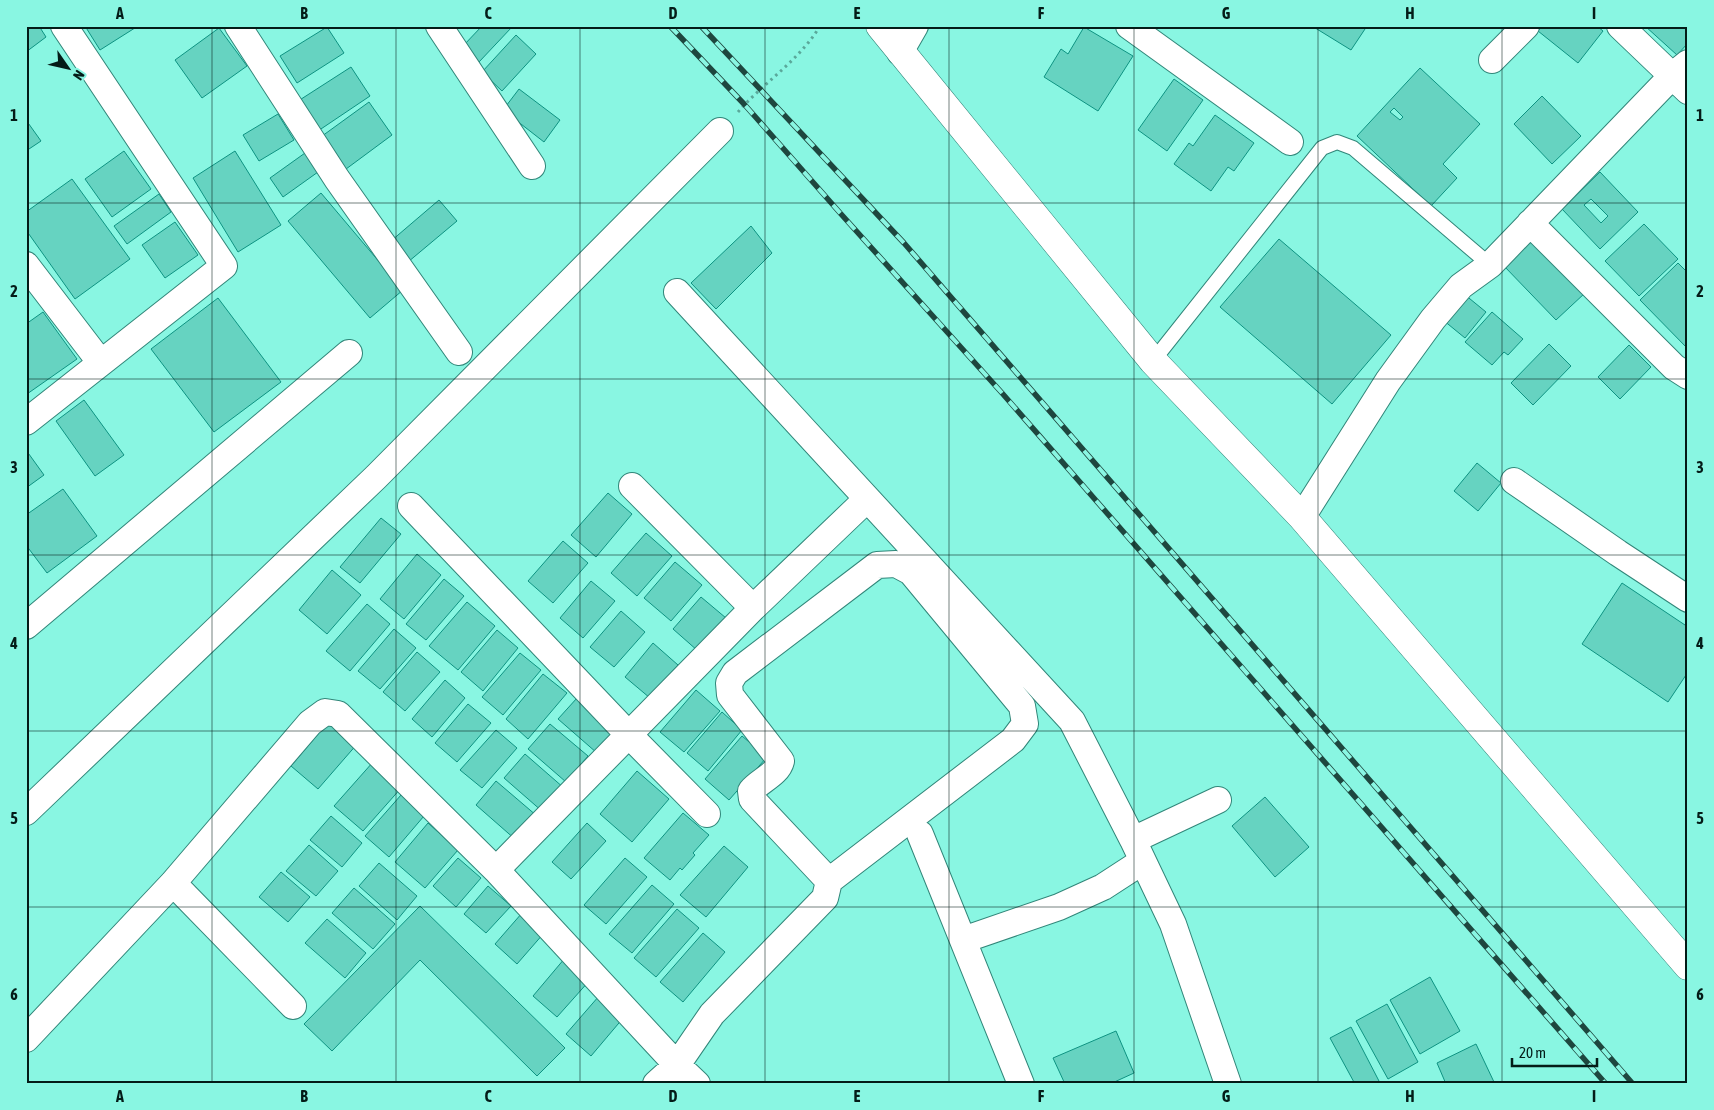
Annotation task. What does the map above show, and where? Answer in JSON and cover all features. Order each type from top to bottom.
[{"type":"street","points":[[26,422],[224,266],[64,26]]},
{"type":"street","points":[[238,26],[337,179],[459,352]]},
{"type":"street","points":[[439,26],[532,166]]},
{"type":"street","points":[[880,26],[1153,361],[1302,517],[1688,966]]},
{"type":"street","points":[[900,52],[915,26]]},
{"type":"street","points":[[1130,26],[1290,142]]},
{"type":"street","points":[[1492,60],[1526,26]]},
{"type":"street","points":[[1302,517],[1388,381],[1433,319],[1461,286],[1490,264],[1683,76],[1620,26]]},
{"type":"street","points":[[26,812],[376,476],[720,131]]},
{"type":"street","points":[[1530,223],[1674,367],[1688,376]]},
{"type":"street","points":[[26,265],[101,363]]},
{"type":"street","points":[[676,292],[1072,721],[1138,850],[1173,924],[1228,1084]]},
{"type":"street","points":[[26,626],[349,353]]},
{"type":"street","points":[[1514,481],[1618,553],[1688,598]]},
{"type":"street","points":[[632,486],[753,608]]},
{"type":"street","points":[[496,870],[753,608],[867,498]]},
{"type":"street","points":[[411,506],[707,814]]},
{"type":"street","points":[[656,1084],[677,1065],[712,1014],[826,898],[829,881],[1013,740],[1025,724],[1022,706],[911,572],[896,564],[877,565],[735,673],[729,683],[730,695],[781,762],[780,767],[755,785],[751,791],[752,799],[829,881]]},
{"type":"street","points":[[26,1039],[173,883],[310,723],[325,712],[338,714],[496,870],[677,1065],[698,1084]]},
{"type":"street","points":[[963,940],[1059,907],[1103,887],[1138,850],[1218,800]]},
{"type":"street","points":[[920,834],[1021,1084]]},
{"type":"street","points":[[173,883],[293,1006]]},
{"type":"lane","points":[[1153,361],[1322,148],[1337,142],[1353,148],[1490,264]]},
{"type":"path","points":[[720,131],[760,88],[802,52],[820,26]]},
{"type":"building","points":[[26,26],[39,26],[46,37],[26,52]]},
{"type":"building","points":[[85,26],[138,26],[100,50]]},
{"type":"building","points":[[482,26],[512,27],[479,62],[463,46]]},
{"type":"building","points":[[1312,26],[1367,26],[1351,50]]},
{"type":"building","points":[[1542,26],[1597,26],[1603,31],[1578,63],[1538,31]]},
{"type":"building","points":[[1645,26],[1688,26],[1688,43],[1677,55]]},
{"type":"building","points":[[327,27],[344,53],[297,83],[280,56]]},
{"type":"building","points":[[1084,27],[1133,56],[1098,111],[1044,77],[1061,49],[1068,54]]},
{"type":"building","points":[[219,28],[247,66],[202,98],[175,60]]},
{"type":"building","points":[[516,35],[536,54],[502,91],[482,72]]},
{"type":"building","points":[[351,67],[370,96],[315,133],[295,103]]},
{"type":"building","points":[[1420,68],[1480,124],[1443,164],[1457,178],[1431,206],[1357,136]],"holes":[[[1394,108],[1403,117],[1400,120],[1390,112]]]},
{"type":"building","points":[[1174,79],[1203,100],[1167,151],[1138,130]]},
{"type":"building","points":[[519,89],[560,120],[544,142],[503,110]]},
{"type":"building","points":[[1542,96],[1581,136],[1552,164],[1514,124]]},
{"type":"building","points":[[369,102],[392,135],[342,172],[318,139]]},
{"type":"building","points":[[278,114],[294,140],[259,161],[243,135]]},
{"type":"building","points":[[1215,115],[1254,143],[1234,171],[1228,167],[1211,191],[1174,164],[1189,143],[1193,146]]},
{"type":"building","points":[[26,120],[41,141],[26,151]]},
{"type":"building","points":[[124,151],[151,189],[112,217],[85,179]]},
{"type":"building","points":[[235,151],[281,225],[238,252],[193,178]]},
{"type":"building","points":[[305,153],[318,172],[283,197],[270,178]]},
{"type":"building","points":[[1600,172],[1638,212],[1600,249],[1562,209]],"holes":[[[1591,199],[1608,216],[1601,223],[1584,205]]]},
{"type":"building","points":[[72,179],[130,259],[75,299],[26,230],[26,212]]},
{"type":"building","points":[[321,193],[403,290],[370,318],[288,221]]},
{"type":"building","points":[[159,194],[171,212],[127,244],[114,226]]},
{"type":"building","points":[[439,200],[457,221],[408,262],[391,241]]},
{"type":"building","points":[[175,222],[198,255],[165,278],[142,245]]},
{"type":"building","points":[[1644,224],[1678,259],[1639,296],[1605,261]]},
{"type":"building","points":[[751,226],[772,253],[716,309],[691,283]]},
{"type":"building","points":[[1279,239],[1391,335],[1332,404],[1220,307]]},
{"type":"building","points":[[1533,239],[1585,293],[1556,320],[1504,266]]},
{"type":"building","points":[[1678,263],[1688,273],[1688,349],[1640,300]]},
{"type":"building","points":[[1464,294],[1486,312],[1465,338],[1443,320]]},
{"type":"building","points":[[218,298],[281,382],[214,432],[151,349]]},
{"type":"building","points":[[43,312],[77,359],[27,394],[26,324]]},
{"type":"building","points":[[1492,312],[1523,339],[1508,355],[1504,352],[1492,365],[1465,342]]},
{"type":"building","points":[[1549,344],[1571,366],[1533,405],[1511,383]]},
{"type":"building","points":[[1629,345],[1651,367],[1620,399],[1598,377]]},
{"type":"building","points":[[84,400],[124,455],[95,476],[56,421]]},
{"type":"building","points":[[26,450],[44,475],[26,488]]},
{"type":"building","points":[[1477,463],[1501,483],[1478,511],[1454,491]]},
{"type":"building","points":[[63,489],[97,536],[47,573],[26,545],[26,515]]},
{"type":"building","points":[[608,493],[632,514],[596,557],[571,535]]},
{"type":"building","points":[[381,518],[401,534],[360,583],[340,567]]},
{"type":"building","points":[[646,533],[672,556],[637,596],[611,573]]},
{"type":"building","points":[[563,541],[588,563],[553,603],[528,581]]},
{"type":"building","points":[[417,554],[441,575],[404,619],[380,599]]},
{"type":"building","points":[[675,562],[702,585],[671,621],[644,598]]},
{"type":"building","points":[[332,570],[361,595],[327,634],[299,610]]},
{"type":"building","points":[[444,579],[464,596],[426,640],[406,624]]},
{"type":"building","points":[[591,581],[615,601],[583,638],[560,618]]},
{"type":"building","points":[[1622,583],[1688,627],[1688,672],[1668,702],[1582,644]]},
{"type":"building","points":[[701,597],[726,618],[698,651],[673,629]]},
{"type":"building","points":[[467,602],[495,626],[458,670],[429,646]]},
{"type":"building","points":[[367,604],[390,624],[350,671],[326,651]]},
{"type":"building","points":[[621,611],[645,632],[614,667],[590,647]]},
{"type":"building","points":[[394,629],[416,648],[380,689],[358,671]]},
{"type":"building","points":[[497,630],[518,648],[483,691],[461,672]]},
{"type":"building","points":[[653,643],[678,665],[650,698],[625,677]]},
{"type":"building","points":[[417,652],[440,672],[405,711],[383,692]]},
{"type":"building","points":[[520,653],[541,670],[503,715],[482,697]]},
{"type":"building","points":[[543,674],[567,693],[528,739],[506,719]]},
{"type":"building","points":[[445,680],[465,698],[432,737],[412,719]]},
{"type":"building","points":[[696,690],[720,711],[684,752],[660,732]]},
{"type":"building","points":[[577,698],[616,732],[597,753],[558,719]]},
{"type":"building","points":[[468,704],[491,723],[457,762],[435,743]]},
{"type":"building","points":[[722,712],[742,730],[708,771],[687,753]]},
{"type":"building","points":[[331,719],[358,743],[318,789],[291,766]]},
{"type":"building","points":[[550,724],[588,756],[566,782],[528,749]]},
{"type":"building","points":[[496,730],[517,748],[482,788],[460,770]]},
{"type":"building","points":[[742,736],[767,757],[729,800],[705,779]]},
{"type":"building","points":[[525,754],[564,788],[543,812],[504,778]]},
{"type":"building","points":[[373,762],[402,787],[363,831],[334,806]]},
{"type":"building","points":[[637,771],[669,799],[632,842],[600,814]]},
{"type":"building","points":[[496,781],[537,816],[516,840],[476,805]]},
{"type":"building","points":[[401,795],[424,816],[389,857],[365,836]]},
{"type":"building","points":[[1265,797],[1309,847],[1275,877],[1232,826]]},
{"type":"building","points":[[683,813],[709,835],[693,853],[695,855],[682,870],[680,868],[670,880],[644,858]]},
{"type":"building","points":[[331,816],[362,843],[342,867],[310,840]]},
{"type":"building","points":[[428,823],[458,850],[425,888],[395,862]]},
{"type":"building","points":[[587,823],[606,841],[571,879],[552,862]]},
{"type":"building","points":[[309,845],[338,871],[316,896],[286,871]]},
{"type":"building","points":[[724,846],[748,867],[706,917],[680,895]]},
{"type":"building","points":[[458,858],[481,878],[456,907],[433,886]]},
{"type":"building","points":[[625,858],[647,877],[606,924],[584,905]]},
{"type":"building","points":[[379,863],[417,896],[397,920],[359,886]]},
{"type":"building","points":[[281,872],[310,897],[288,922],[259,897]]},
{"type":"building","points":[[652,885],[674,904],[632,953],[609,934]]},
{"type":"building","points":[[488,886],[511,906],[486,933],[464,914]]},
{"type":"building","points":[[354,888],[395,924],[373,949],[332,913]]},
{"type":"building","points":[[420,906],[565,1048],[537,1076],[420,960],[332,1051],[304,1024]]},
{"type":"building","points":[[677,909],[699,928],[656,977],[634,958]]},
{"type":"building","points":[[522,913],[544,933],[517,964],[495,944]]},
{"type":"building","points":[[327,919],[366,953],[345,978],[305,943]]},
{"type":"building","points":[[703,933],[725,952],[683,1002],[660,982]]},
{"type":"building","points":[[565,958],[590,980],[557,1017],[533,996]]},
{"type":"building","points":[[1430,977],[1460,1031],[1420,1054],[1390,1000]]},
{"type":"building","points":[[599,996],[624,1017],[591,1056],[566,1034]]},
{"type":"building","points":[[1387,1004],[1418,1062],[1388,1079],[1356,1021]]},
{"type":"building","points":[[1351,1027],[1379,1081],[1373,1084],[1355,1084],[1330,1038]]},
{"type":"building","points":[[1116,1031],[1134,1073],[1110,1084],[1065,1084],[1053,1058]]},
{"type":"building","points":[[1476,1044],[1494,1082],[1490,1084],[1446,1084],[1437,1063]]},
{"type":"railway","points":[[670,26],[744,104],[1002,393],[1606,1084]]},
{"type":"railway","points":[[701,26],[904,243],[1633,1084]]}]
